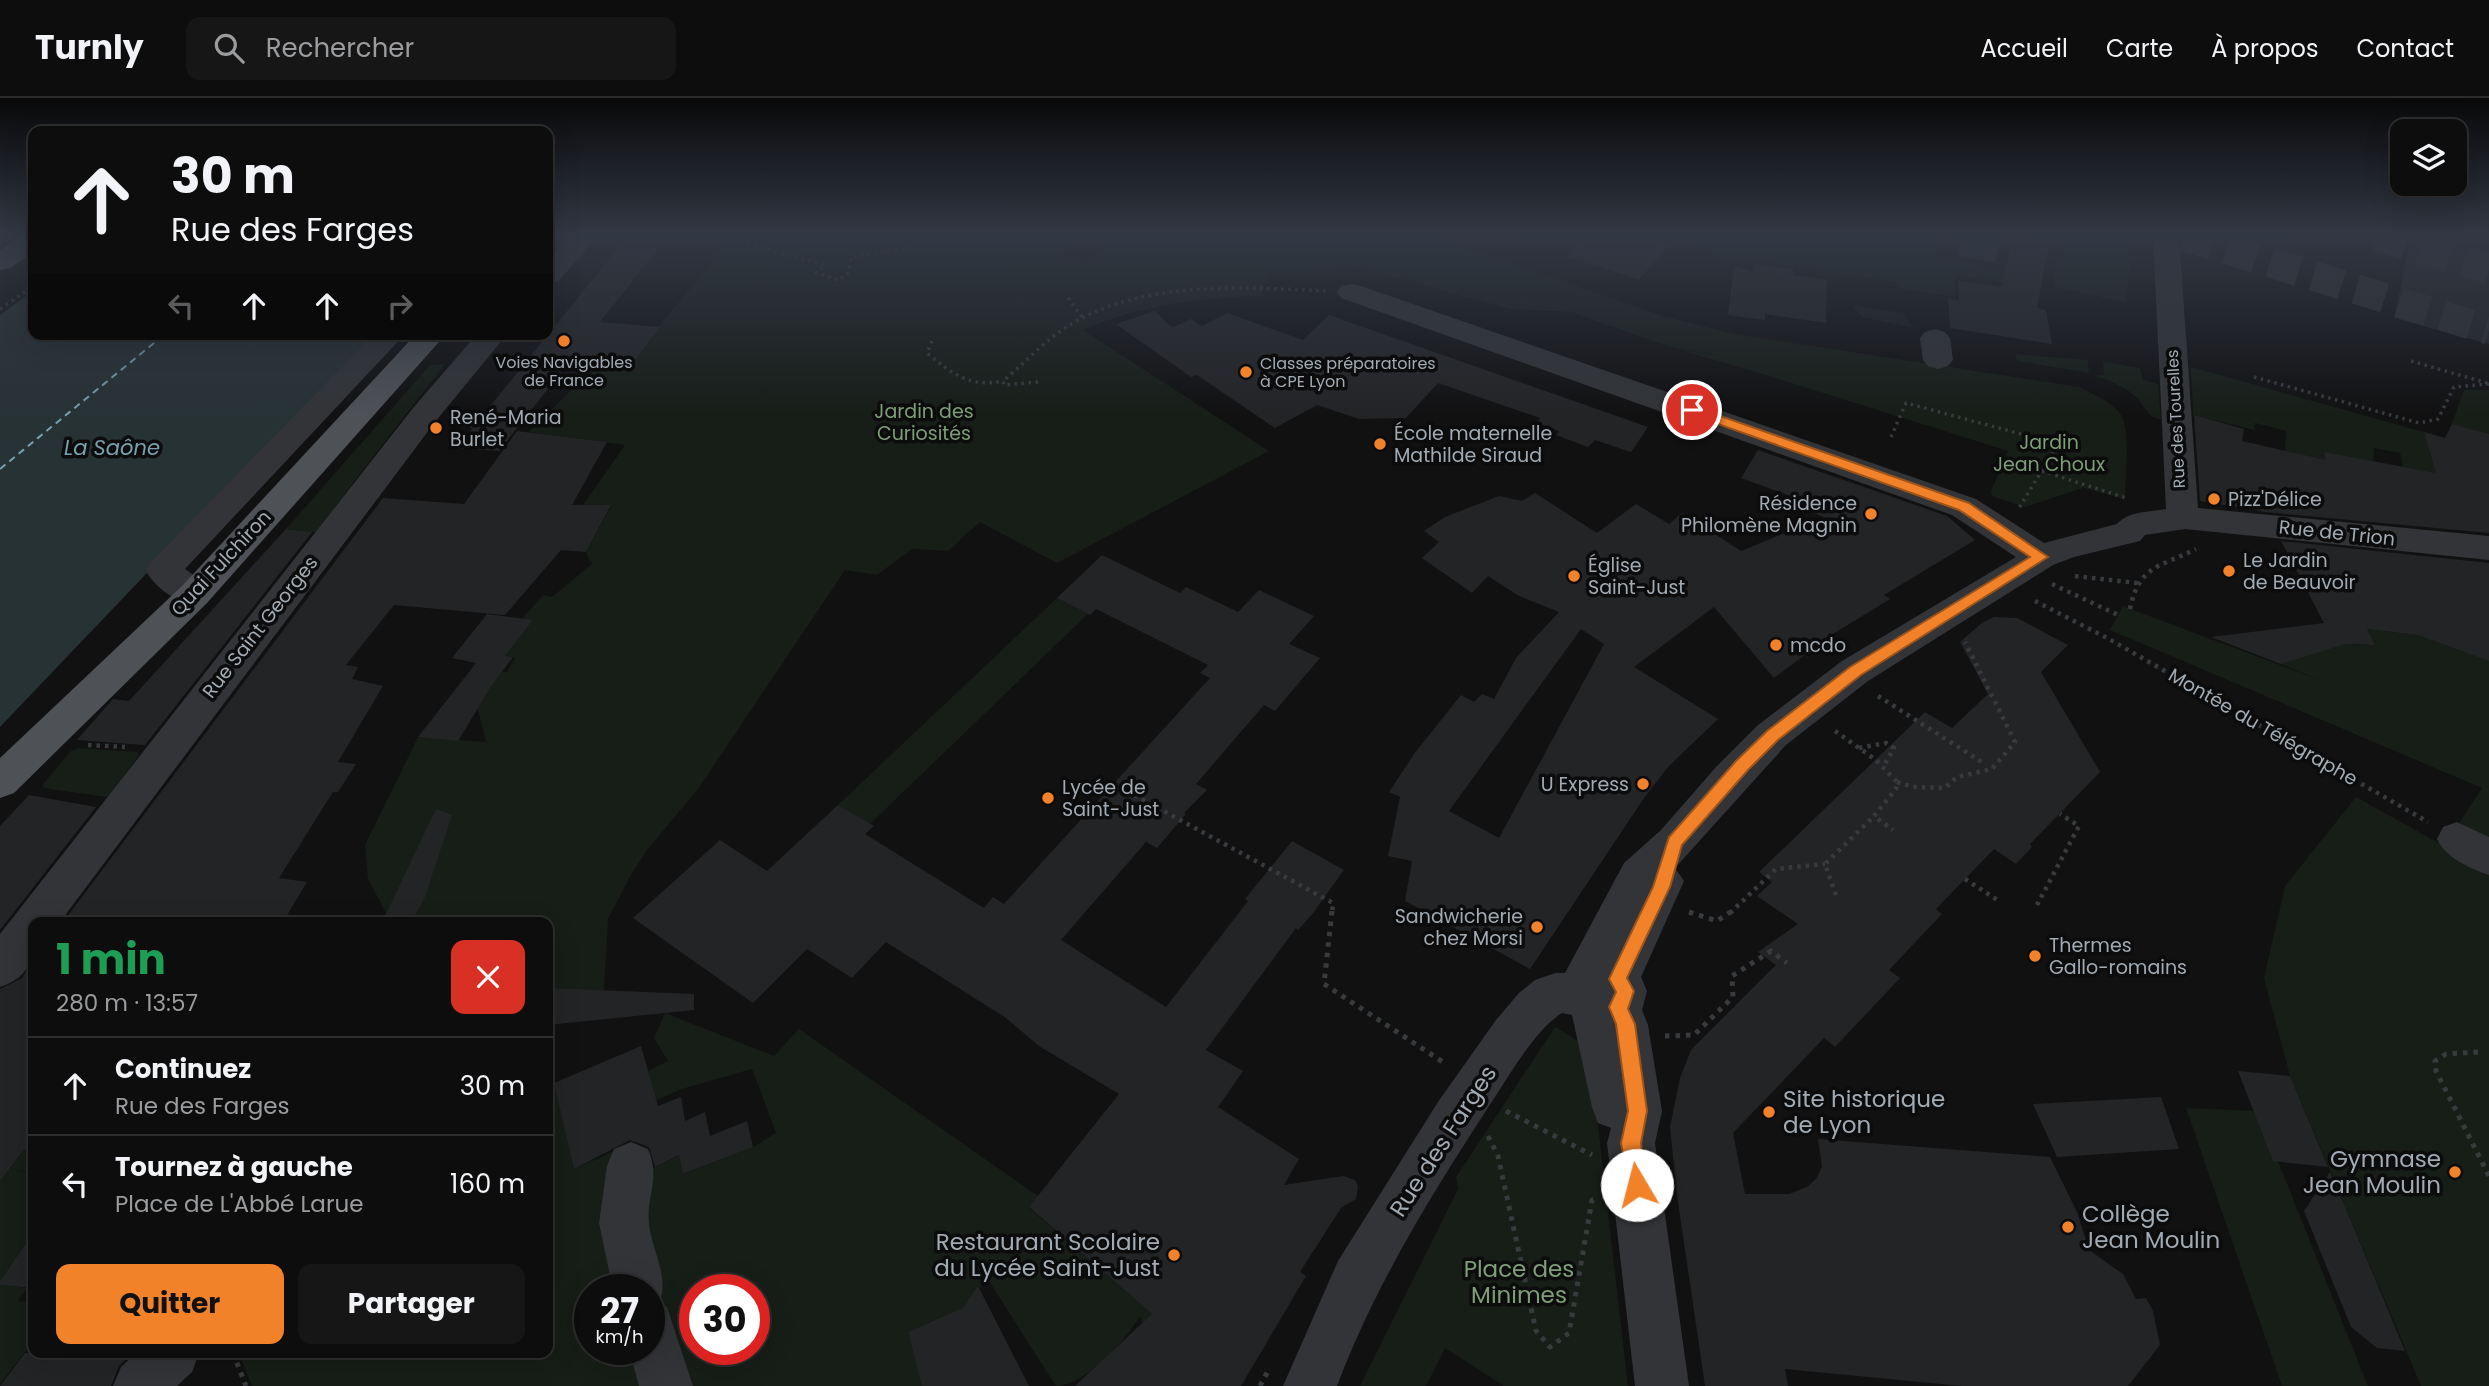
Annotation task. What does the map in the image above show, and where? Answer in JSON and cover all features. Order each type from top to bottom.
[{"type":"main road","name":"Quai Fulchiron","points":[[0,782],[195,594],[427,340]]},
{"type":"street","points":[[1363,296],[1964,507],[2044,569]]},
{"type":"street","name":"Rue des Tourelles","points":[[2169,296],[2181,505],[2187,529]]},
{"type":"street","points":[[195,594],[163,571],[385,340]]},
{"type":"street","name":"Rue Saint Georges","points":[[39,917],[483,340]]},
{"type":"street","points":[[1662,1386],[1608,1148],[1618,1120],[1599,993],[1662,887],[1675,842],[1772,735],[1874,659],[2044,569],[2066,548],[2128,533],[2135,525],[2187,529]]},
{"type":"street","name":"Rue de Trion","points":[[2187,529],[2489,548]]},
{"type":"street","name":"Rue Saint Georges","points":[[0,968],[28,931]]},
{"type":"street","name":"Rue des Farges","points":[[1310,1386],[1333,1326],[1363,1265],[1455,1118],[1531,1009],[1550,994],[1599,993]]},
{"type":"street","points":[[631,1166],[624,1223],[635,1274]]},
{"type":"street","points":[[140,1386],[168,1358]]},
{"type":"street","points":[[660,1365],[666,1386]]},
{"type":"path","points":[[0,309],[18,296]]},
{"type":"path","points":[[932,341],[927,353],[972,384],[989,386],[1003,382],[1042,348],[1083,318],[1162,296]]},
{"type":"path","points":[[1068,298],[1083,318]]},
{"type":"path","points":[[2411,361],[2489,384]]},
{"type":"path","points":[[2254,377],[2419,423],[2438,418],[2454,387],[2489,384]]},
{"type":"path","points":[[1003,382],[1004,385],[1038,383]]},
{"type":"path","points":[[1891,437],[1906,403],[2058,444],[2015,514]]},
{"type":"path","points":[[498,430],[504,430]]},
{"type":"path","points":[[2042,471],[2120,494],[2132,503]]},
{"type":"path","points":[[2130,609],[2137,583],[2148,572],[2177,555],[2196,549],[2187,529]]},
{"type":"path","points":[[2044,569],[2059,589],[2118,615]]},
{"type":"path","points":[[2075,576],[2137,583]]},
{"type":"path","name":"Montée du Télégraphe","points":[[2035,601],[2109,639],[2473,848]]},
{"type":"path","points":[[1835,731],[1859,748],[1897,782],[1913,787],[1945,788],[1957,777],[1992,769],[2015,743],[1964,643],[1970,637]]},
{"type":"path","points":[[1878,696],[1986,764]]},
{"type":"path","points":[[1859,748],[1886,743],[1894,748],[1883,768]]},
{"type":"path","points":[[87,745],[126,748]]},
{"type":"path","points":[[1689,912],[1717,921],[1738,907],[1776,869],[1825,864],[1874,816],[1896,789],[1897,782]]},
{"type":"path","points":[[1112,783],[1333,903],[1324,984],[1457,1070]]},
{"type":"path","points":[[2037,905],[2079,827],[2060,814]]},
{"type":"path","points":[[1874,816],[1893,830]]},
{"type":"path","points":[[1825,864],[1836,895]]},
{"type":"path","points":[[1965,878],[1999,901]]},
{"type":"path","points":[[1660,1036],[1694,1035],[1733,996],[1732,976],[1771,951],[1787,963]]},
{"type":"path","points":[[2478,1052],[2446,1054],[2435,1061],[2436,1071],[2489,1176]]},
{"type":"path","points":[[1506,1111],[1608,1148]]},
{"type":"path","points":[[1482,1125],[1498,1156],[1536,1331],[1550,1347],[1569,1333],[1592,1200],[1608,1199]]},
{"type":"path","points":[[235,1358],[246,1386]]},
{"type":"green space","name":"Jardin des Curiosités","points":[[684,296],[1259,296],[1170,304],[1126,314],[1083,330],[1269,451],[1057,563],[980,522],[948,551],[912,549],[877,575],[845,570],[698,789],[647,850],[632,873],[608,919],[604,990],[553,990],[553,917],[388,917],[368,879],[365,845],[418,737],[486,742],[477,706],[497,671],[507,672],[515,658],[505,656],[532,621],[522,619],[543,595],[552,597],[593,563],[586,552],[611,506],[583,505],[625,445],[529,432],[588,373],[632,364]]},
{"type":"green space","name":"Jardin Jean Choux","points":[[1463,296],[1606,296],[1663,316],[1734,334],[2079,387],[2113,406],[2124,422],[2127,443],[2125,499],[2084,488],[2083,477],[2083,488],[2025,507],[1992,496],[1991,491],[2008,451],[1677,349],[1724,357],[1667,346],[1571,312],[1510,309]]},
{"type":"green space","points":[[2096,296],[2127,296],[2126,303]]},
{"type":"green space","points":[[1852,305],[1903,313],[1914,328],[1862,317]]},
{"type":"green space","points":[[2015,354],[2088,360],[2089,373],[2017,361]]},
{"type":"green space","points":[[2103,362],[2140,368],[2143,380],[2158,384],[2161,419],[2149,414],[2127,390],[2095,376],[2104,375]]},
{"type":"green space","points":[[445,364],[340,500],[319,533],[286,529],[430,365]]},
{"type":"green space","points":[[2191,367],[2424,432],[2449,491],[2408,488],[2400,453],[2374,448],[2373,467],[2352,468],[2285,451],[2286,431],[2255,423],[2254,430],[2193,415]]},
{"type":"green space","points":[[2464,390],[2489,390],[2489,435],[2452,424]]},
{"type":"green space","points":[[1057,598],[1088,614],[870,824],[838,805]]},
{"type":"green space","points":[[2123,606],[2320,680],[2273,661],[2345,641],[2355,645],[2374,645],[2367,629],[2418,635],[2489,651],[2489,847],[2456,828],[2482,788],[2110,630]]},
{"type":"green space","points":[[79,748],[138,752],[139,755],[106,797],[43,788],[43,784],[71,751]]},
{"type":"green space","points":[[2356,797],[2489,871],[2489,1386],[2421,1386],[2290,1076],[2264,978],[2285,886]]},
{"type":"green space","points":[[665,1013],[774,1056],[799,1029],[1038,1196],[1029,1208],[1157,1318],[1145,1331],[1140,1316],[1125,1337],[1091,1370],[1079,1379],[1056,1386],[987,1278],[954,1322],[951,1314],[908,1332],[928,1386],[252,1386],[241,1358],[553,1358],[553,1074],[574,1169],[634,1142],[641,1174],[680,1155],[684,1174],[753,1147],[776,1133],[752,1069],[682,1089],[655,1101],[648,1071],[668,1061],[654,1038]]},
{"type":"green space","name":"Place des Minimes","points":[[1555,1027],[1589,1047],[1628,1386],[1504,1386],[1445,1348],[1426,1386],[1360,1386],[1458,1189],[1456,1177]]},
{"type":"green space","points":[[2186,1108],[2258,1111],[2368,1386],[2282,1386]]},
{"type":"green space","points":[[24,1150],[28,1150],[28,1172],[12,1169],[28,1173],[28,1240],[0,1281],[0,1167],[10,1169]]},
{"type":"green space","points":[[0,1285],[27,1288],[18,1301],[28,1303],[28,1348],[0,1384]]},
{"type":"water","name":"La Saône","points":[[28,296],[28,340],[369,340],[0,727],[0,315]]},
{"type":"building","points":[[579,296],[620,296],[600,322],[660,327],[632,364],[573,357],[499,451],[456,448],[544,340],[553,340],[553,328]]},
{"type":"building","points":[[1730,296],[1827,296],[1826,323],[1765,314],[1765,320],[1728,315]]},
{"type":"building","points":[[1959,296],[2039,296],[2037,308],[2046,310],[2052,344],[1950,328],[1948,299],[1959,300]]},
{"type":"building","points":[[2399,296],[2489,296],[2489,344],[2394,318]]},
{"type":"building","points":[[1155,311],[1172,328],[1191,319],[1202,326],[1227,313],[1303,340],[1329,315],[1648,427],[1631,452],[1595,440],[1588,447],[1556,435],[1559,431],[1537,423],[1540,418],[1438,383],[1406,418],[1359,419],[1317,405],[1275,428],[1197,375],[1191,377],[1116,324]]},
{"type":"building","points":[[2194,415],[2244,429],[2242,441],[2326,460],[2324,452],[2436,473],[2424,432],[2445,438],[2452,424],[2489,434],[2489,533],[2265,512],[2200,501]]},
{"type":"building","points":[[517,431],[607,442],[572,505],[611,505],[586,552],[561,550],[505,615],[394,605],[346,665],[358,667],[352,679],[383,686],[338,762],[356,764],[338,792],[333,792],[279,878],[307,882],[286,917],[67,917],[383,498],[464,504]]},
{"type":"building","points":[[1758,450],[1947,516],[1975,540],[1884,595],[1890,599],[1833,634],[1774,678],[1714,607],[1634,667],[1718,719],[1669,766],[1644,798],[1530,969],[1405,901],[1412,861],[1388,856],[1400,797],[1389,792],[1414,754],[1461,695],[1474,702],[1482,694],[1494,699],[1516,658],[1559,612],[1519,596],[1488,576],[1472,593],[1422,558],[1439,542],[1424,531],[1445,517],[1499,496],[1522,501],[1535,493],[1597,533],[1636,504],[1669,524],[1682,513],[1741,551],[1824,517],[1788,504],[1793,497],[1741,478]],"holes":[[[1581,629],[1604,644],[1499,838],[1449,811]]]},
{"type":"building","points":[[286,529],[312,532],[145,745],[77,740],[113,699],[129,701]]},
{"type":"building","points":[[2281,541],[2489,563],[2489,661],[2418,635],[2367,629],[2375,645],[2345,644],[2281,664],[2211,637],[2324,623]]},
{"type":"building","points":[[1102,555],[1180,593],[1186,587],[1238,612],[1259,590],[1314,616],[1289,644],[1320,658],[1275,711],[1264,705],[1196,784],[1207,790],[1184,813],[1186,814],[1157,848],[1146,842],[1061,940],[1166,1007],[1248,901],[1245,899],[1292,841],[1344,870],[1313,913],[1298,930],[1296,928],[1206,1050],[1243,1071],[1218,1107],[1299,1159],[1284,1185],[1343,1176],[1355,1180],[1358,1186],[1356,1199],[1341,1208],[1300,1272],[1306,1276],[1241,1386],[1075,1386],[1152,1314],[1029,1207],[1119,1094],[1039,1046],[1006,1018],[886,942],[852,978],[807,949],[753,1003],[633,918],[720,840],[767,871],[838,805],[874,826],[865,834],[984,908],[993,897],[1004,904],[1210,678],[1200,673],[1208,665],[1096,609],[1090,615],[1057,598]]},
{"type":"building","points":[[487,614],[533,620],[505,656],[513,657],[492,685],[458,741],[418,737],[476,663],[452,658]]},
{"type":"building","points":[[1994,617],[2017,618],[2068,645],[2041,672],[2100,772],[2030,844],[2032,847],[2016,864],[1994,849],[1936,909],[1942,914],[1889,970],[1900,978],[1835,1047],[1824,1038],[1733,1133],[1745,1194],[1789,1194],[1807,1187],[1816,1179],[1822,1167],[1818,1139],[2050,1157],[2077,1212],[2089,1250],[2123,1274],[2136,1299],[2146,1298],[2153,1311],[2160,1345],[2128,1386],[1962,1386],[1785,1369],[1788,1386],[1705,1386],[1677,1195],[1670,1127],[1680,1078],[1691,1050],[1776,965],[1758,952],[1798,924],[1757,896],[1772,882],[1759,872],[1925,712],[1952,728],[1988,694],[1960,642],[1982,623]]},
{"type":"building","points":[[29,795],[96,807],[0,930],[0,826]]},
{"type":"building","points":[[436,809],[452,815],[424,900],[414,917],[384,917]]},
{"type":"building","points":[[28,968],[28,1150],[24,1150],[0,1181],[0,989],[22,978]]},
{"type":"building","points":[[553,988],[694,994],[694,1010],[553,1024]]},
{"type":"building","points":[[641,1046],[658,1106],[681,1097],[685,1121],[705,1112],[710,1136],[747,1121],[753,1147],[683,1174],[679,1155],[655,1167],[649,1147],[630,1140],[574,1169],[554,1083]]},
{"type":"building","points":[[2238,1071],[2290,1076],[2328,1167],[2273,1161]]},
{"type":"building","points":[[2161,1097],[2179,1149],[2057,1157],[2033,1104]]},
{"type":"building","points":[[2330,1172],[2405,1351],[2377,1348],[2351,1327],[2304,1211]]},
{"type":"building","points":[[28,1240],[28,1288],[0,1285],[0,1281]]},
{"type":"building","points":[[978,1286],[1029,1386],[922,1386],[908,1332],[963,1308]]},
{"type":"building","points":[[25,1353],[28,1353],[28,1358],[127,1358],[119,1366],[111,1386],[0,1386]]},
{"type":"ferry route","points":[[0,469],[158,340]]},
{"type":"tunnel","points":[[2379,296],[2489,330]]},
{"type":"place","name":"Voies Navigables de France","points":[[564,341]]},
{"type":"place","name":"Classes préparatoires à CPE Lyon","points":[[1246,372]]},
{"type":"place","name":"René-Maria Burlet","points":[[436,428]]},
{"type":"place","name":"École maternelle Mathilde Siraud","points":[[1380,444]]},
{"type":"place","name":"Pizz'Délice","points":[[2214,499]]},
{"type":"place","name":"Résidence Philomène Magnin","points":[[1871,514]]},
{"type":"place","name":"Le Jardin de Beauvoir","points":[[2229,571]]},
{"type":"place","name":"Église Saint-Just","points":[[1574,576]]},
{"type":"place","name":"mcdo","points":[[1776,645]]},
{"type":"place","name":"U Express","points":[[1643,784]]},
{"type":"place","name":"Lycée de Saint-Just","points":[[1048,798]]},
{"type":"place","name":"Sandwicherie chez Morsi","points":[[1537,927]]},
{"type":"place","name":"Thermes Gallo-romains","points":[[2035,956]]},
{"type":"place","name":"Site historique de Lyon","points":[[1769,1112]]},
{"type":"place","name":"Gymnase Jean Moulin","points":[[2455,1172]]},
{"type":"place","name":"Collège Jean Moulin","points":[[2068,1227]]},
{"type":"place","name":"Restaurant Scolaire du Lycée Saint-Just","points":[[1174,1255]]},
{"type":"route","points":[[1637,1185],[1631,1143],[1638,1111],[1632,1059],[1625,1024],[1618,1007],[1623,1002],[1625,991],[1618,979],[1662,887],[1675,842],[1772,735],[1855,671],[2041,557],[1964,507],[1692,410]]}]
